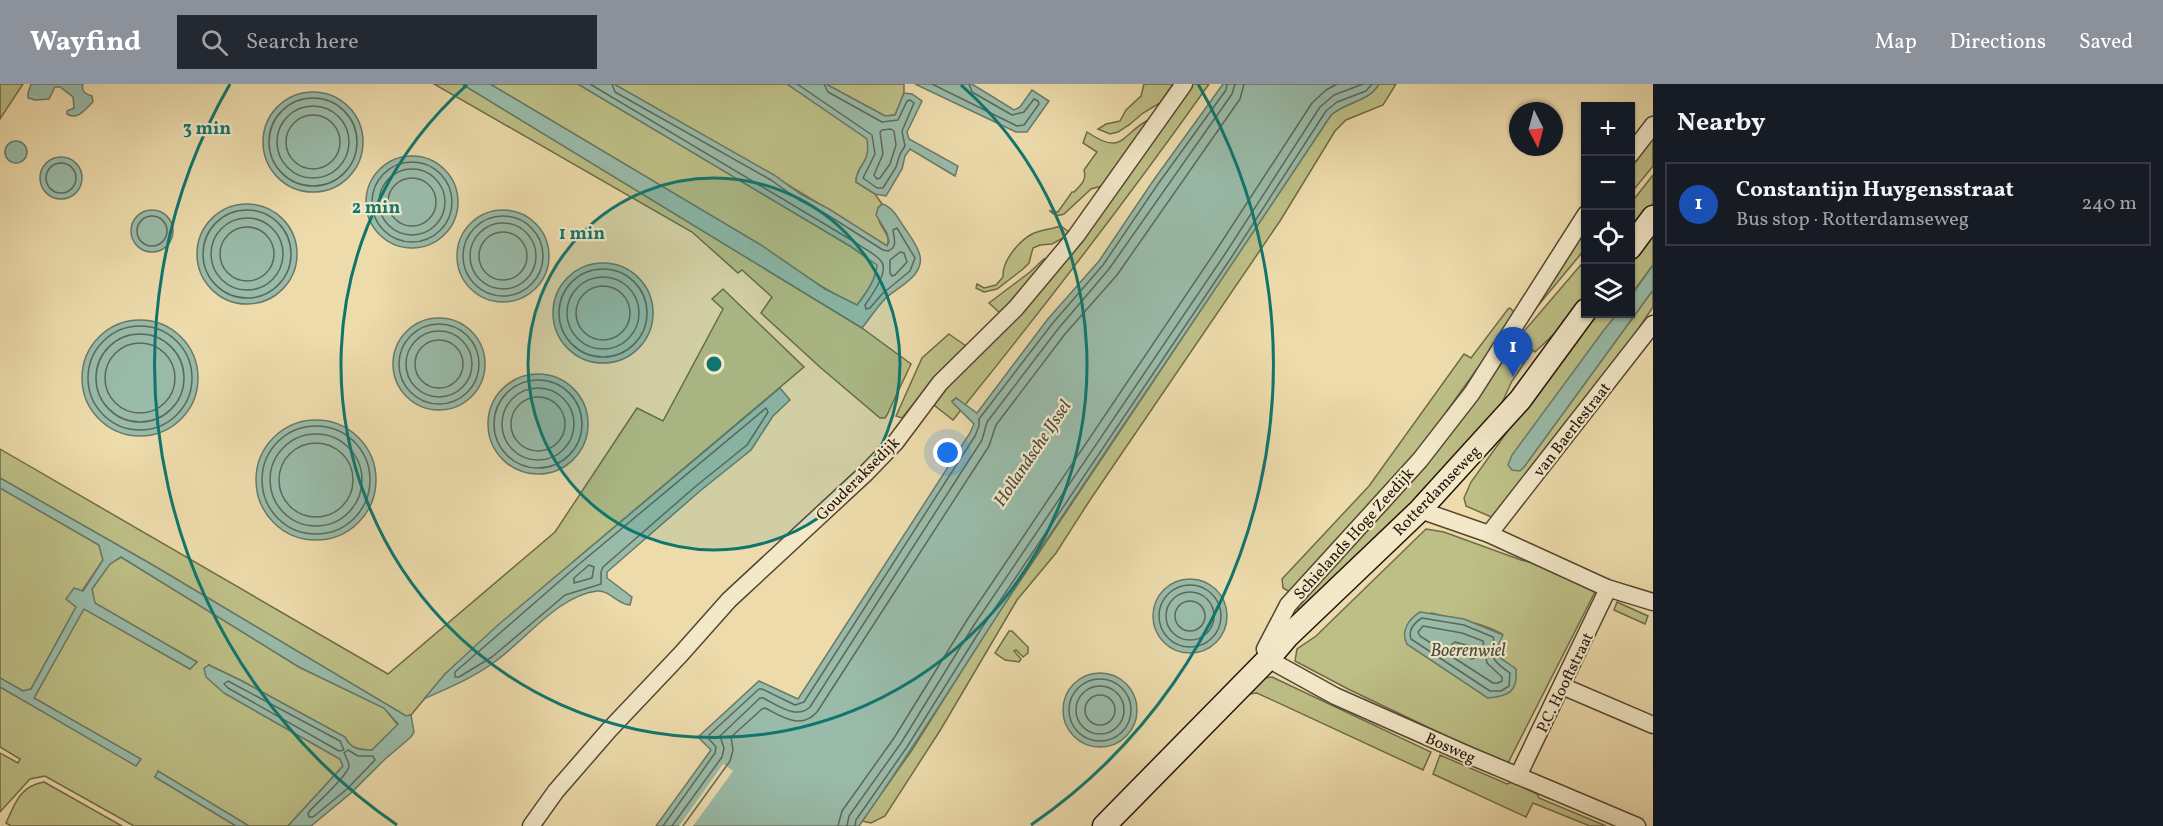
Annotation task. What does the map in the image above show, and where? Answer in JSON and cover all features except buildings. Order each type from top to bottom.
[{"type":"main road","points":[[1635,241],[1653,217]]},
{"type":"main road","name":"Rotterdamseweg","points":[[1271,656],[1288,636],[1420,510],[1520,400],[1581,317]]},
{"type":"main road","points":[[1104,826],[1271,656]]},
{"type":"street","name":"Gouderaksedijk","points":[[531,826],[556,791],[609,730],[729,600],[866,473],[895,443],[940,383],[1016,308],[1076,236],[1184,84]]},
{"type":"street","points":[[1635,148],[1653,125]]},
{"type":"street","name":"Schielands Hoge Zeedijk","points":[[1271,656],[1265,649],[1288,605],[1420,460],[1472,393],[1581,222]]},
{"type":"street","name":"van Baerlestraat","points":[[1489,534],[1653,324]]},
{"type":"street","points":[[1420,510],[1489,534],[1607,588],[1653,602]]},
{"type":"street","name":"P.C. Hooftstraat","points":[[1518,776],[1607,588]]},
{"type":"street","name":"Bosweg","points":[[1271,656],[1277,664],[1335,696],[1637,826]]},
{"type":"street","points":[[1562,686],[1653,726]]},
{"type":"green space","points":[[0,84],[23,84],[0,119]]},
{"type":"green space","points":[[434,84],[462,84],[862,328],[911,364],[885,418],[880,418],[761,313],[772,297],[742,270],[738,273],[692,232]]},
{"type":"green space","points":[[490,84],[578,84],[850,246],[877,265],[870,286],[857,305],[843,299],[753,241]]},
{"type":"green space","points":[[614,84],[787,84],[868,139],[866,159],[858,171],[856,182],[875,194],[882,204],[878,208],[878,216],[888,237],[887,246],[786,184]]},
{"type":"green space","points":[[826,84],[904,84],[904,93],[895,115],[885,116]]},
{"type":"green space","points":[[1144,84],[1173,84],[1160,103],[1118,132],[1110,134],[1098,129],[1106,124],[1120,121],[1126,110],[1141,96]]},
{"type":"green space","points":[[1193,84],[1209,84],[1089,247],[965,405],[956,398],[952,401],[961,410],[953,420],[934,405],[951,382],[1076,247]]},
{"type":"green space","points":[[1379,84],[1396,84],[1383,105],[1346,120],[1335,131],[1280,221],[1056,553],[1017,600],[941,729],[885,816],[871,823],[862,821],[912,750],[986,632],[1331,115],[1364,98]]},
{"type":"green space","points":[[1150,119],[1102,186],[1091,189],[1064,214],[1056,215],[1050,211],[1058,212],[1084,180],[1084,170],[1097,152],[1083,143],[1087,132],[1108,143],[1115,143]]},
{"type":"green space","points":[[1653,136],[1653,166],[1635,188],[1635,161]]},
{"type":"green space","points":[[1653,175],[1653,203],[1635,228],[1635,210],[1635,198]]},
{"type":"green space","points":[[1061,226],[1069,232],[1052,244],[1033,248],[1029,263],[997,289],[984,292],[976,288],[977,284],[984,288],[996,285],[1003,277],[1008,258],[1027,237]]},
{"type":"green space","points":[[1653,229],[1653,265],[1635,289],[1635,264],[1635,254]]},
{"type":"green space","points":[[1581,235],[1581,254],[1536,308]]},
{"type":"green space","points":[[1048,258],[1000,313],[989,303],[1044,259]]},
{"type":"green space","points":[[1581,265],[1581,301],[1555,333],[1535,352],[1533,350],[1512,381],[1499,409],[1455,464],[1300,611],[1298,610],[1298,603],[1422,467],[1502,357]]},
{"type":"green space","points":[[723,289],[804,367],[574,561],[445,674],[411,715],[406,716],[151,564],[0,478],[0,449],[388,674],[555,532],[637,408],[663,421],[723,309],[712,299]]},
{"type":"green space","points":[[1653,290],[1653,307],[1591,399],[1496,519],[1466,506],[1464,498],[1471,482],[1589,318],[1614,318],[1513,455],[1509,465],[1524,467],[1633,318],[1635,318]]},
{"type":"green space","points":[[1510,308],[1514,312],[1487,355],[1414,457],[1290,592],[1283,588],[1282,579],[1369,486],[1464,354],[1471,358]]},
{"type":"green space","points":[[949,334],[966,346],[934,379],[902,418],[896,416],[922,358]]},
{"type":"green space","points":[[0,488],[99,545],[103,560],[82,591],[67,599],[76,607],[31,689],[23,691],[0,678]]},
{"type":"green space","points":[[1426,529],[1444,532],[1521,560],[1554,568],[1596,590],[1507,765],[1295,661],[1297,649],[1316,636]],"holes":[[[1431,613],[1477,624],[1502,634],[1497,648],[1499,657],[1516,670],[1488,698],[1407,644]]]},
{"type":"green space","points":[[121,557],[299,667],[384,708],[398,725],[372,750],[356,748],[345,737],[209,665],[224,693],[340,759],[343,766],[288,826],[249,826],[158,772],[155,777],[236,826],[134,826],[45,776],[30,779],[0,812],[0,753],[18,763],[20,759],[0,747],[0,687],[136,765],[140,760],[34,698],[84,608],[190,669],[197,662],[94,603],[92,589],[110,563]]},
{"type":"green space","points":[[1617,602],[1648,616],[1645,624],[1614,610]]},
{"type":"green space","points":[[1009,631],[1012,631],[1028,647],[1028,653],[1023,657],[1016,650],[1014,651],[1021,659],[1019,662],[1005,660],[995,653]]},
{"type":"green space","points":[[1272,677],[1431,752],[1423,770],[1257,693],[1249,694],[1265,678]]},
{"type":"green space","points":[[1440,755],[1507,784],[1512,782],[1537,794],[1539,798],[1606,826],[1590,826],[1533,803],[1526,817],[1433,774]]},
{"type":"green space","points":[[44,782],[122,826],[11,826],[6,823],[24,791]]},
{"type":"water","points":[[31,84],[83,84],[83,90],[92,96],[93,102],[78,115],[71,116],[67,114],[67,111],[74,108],[73,97],[60,87],[55,87],[49,99],[28,98]]},
{"type":"water","points":[[462,84],[490,84],[761,245],[825,289],[857,305],[873,281],[877,265],[850,246],[578,84],[614,84],[774,175],[802,195],[829,209],[887,246],[889,242],[887,233],[876,215],[882,204],[886,205],[895,213],[916,245],[920,256],[918,269],[909,280],[886,298],[862,328]]},
{"type":"water","points":[[787,84],[826,84],[885,116],[895,115],[904,93],[912,94],[922,101],[907,132],[909,139],[958,166],[955,176],[910,149],[905,156],[902,169],[886,196],[875,194],[856,182],[867,154],[867,139]]},
{"type":"water","points":[[915,84],[972,84],[1014,110],[1020,107],[1032,90],[1049,101],[1027,132],[1016,132]]},
{"type":"water","name":"Hollandsche IJssel","points":[[1223,84],[1379,84],[1364,98],[1331,115],[1033,560],[926,727],[859,826],[656,826],[711,750],[698,737],[759,681],[798,699],[970,433],[974,424],[952,402],[956,398],[977,413],[1047,320],[1099,261]]},
{"type":"water","points":[[313,92],[332,96],[348,107],[359,123],[363,142],[359,161],[348,177],[332,188],[313,192],[294,188],[278,177],[267,161],[263,142],[267,123],[278,107],[294,96]]},
{"type":"water","points":[[12,141],[20,141],[27,148],[27,156],[20,163],[12,163],[5,156],[5,148]]},
{"type":"water","points":[[403,156],[421,156],[438,163],[451,176],[458,193],[458,211],[451,228],[438,241],[421,248],[403,248],[386,241],[373,228],[366,211],[366,193],[373,176],[386,163]]},
{"type":"water","points":[[61,157],[76,163],[82,178],[76,193],[61,199],[46,193],[40,178],[46,163]]},
{"type":"water","points":[[247,204],[266,208],[282,219],[293,235],[297,254],[293,273],[282,289],[266,300],[247,304],[228,300],[212,289],[201,273],[197,254],[201,235],[212,219],[228,208]]},
{"type":"water","points":[[152,210],[167,216],[173,231],[167,246],[152,252],[137,246],[131,231],[137,216]]},
{"type":"water","points":[[494,210],[512,210],[529,217],[542,230],[549,247],[549,265],[542,282],[529,295],[512,302],[494,302],[477,295],[464,282],[457,265],[457,247],[464,230],[477,217]]},
{"type":"water","points":[[603,263],[622,267],[638,278],[649,294],[653,313],[649,332],[638,348],[622,359],[603,363],[584,359],[568,348],[557,332],[553,313],[557,294],[568,278],[584,267]]},
{"type":"water","points":[[1653,265],[1653,290],[1635,315],[1635,290]]},
{"type":"water","points":[[439,318],[457,321],[472,331],[482,346],[485,364],[482,382],[472,397],[457,407],[439,410],[421,407],[406,397],[396,382],[393,364],[396,346],[406,331],[421,321]]},
{"type":"water","points":[[1614,318],[1633,318],[1524,467],[1520,471],[1512,470],[1508,465],[1512,455]]},
{"type":"water","points":[[140,320],[162,325],[181,337],[193,356],[198,378],[193,400],[181,419],[162,431],[140,436],[118,431],[99,419],[87,400],[82,378],[87,356],[99,337],[118,325]]},
{"type":"water","points":[[538,374],[557,378],[573,389],[584,405],[588,424],[584,443],[573,459],[557,470],[538,474],[519,470],[503,459],[492,443],[488,424],[492,405],[503,389],[519,378]]},
{"type":"water","points":[[780,388],[790,400],[773,416],[751,450],[607,572],[607,578],[632,597],[630,605],[602,591],[582,595],[568,601],[485,669],[424,699],[445,674],[498,625]]},
{"type":"water","points":[[316,420],[339,425],[358,438],[371,457],[376,480],[371,503],[358,522],[339,535],[316,540],[293,535],[274,522],[261,503],[256,480],[261,457],[274,438],[293,425]]},
{"type":"water","points":[[0,478],[151,564],[406,716],[411,715],[414,732],[411,737],[351,793],[311,826],[288,826],[343,766],[340,759],[224,693],[206,677],[204,668],[209,665],[242,681],[345,737],[350,744],[360,749],[372,750],[398,724],[384,708],[299,667],[121,557],[110,564],[92,589],[95,603],[197,662],[190,669],[84,609],[34,698],[141,759],[136,766],[0,687],[0,678],[23,691],[31,689],[76,607],[66,599],[74,588],[83,591],[103,560],[99,545],[0,488]]},
{"type":"water","points":[[1190,579],[1211,585],[1221,595],[1227,616],[1221,637],[1211,647],[1190,653],[1169,647],[1159,637],[1153,616],[1159,595],[1169,585]]},
{"type":"water","name":"Boerenwiel","points":[[1420,612],[1464,619],[1503,635],[1497,648],[1499,657],[1516,669],[1514,688],[1502,696],[1488,698],[1407,644],[1405,630],[1412,618]]},
{"type":"water","points":[[1100,673],[1121,679],[1131,689],[1137,710],[1131,731],[1121,741],[1100,747],[1079,741],[1069,731],[1063,710],[1069,689],[1079,679]]},
{"type":"water","points":[[158,771],[249,826],[236,826],[155,777]]},
{"type":"pier","points":[[723,764],[733,771],[693,826],[679,826]]},
{"type":"place","name":"Constantijn Huygensstraat","points":[[1513,377]]}]
